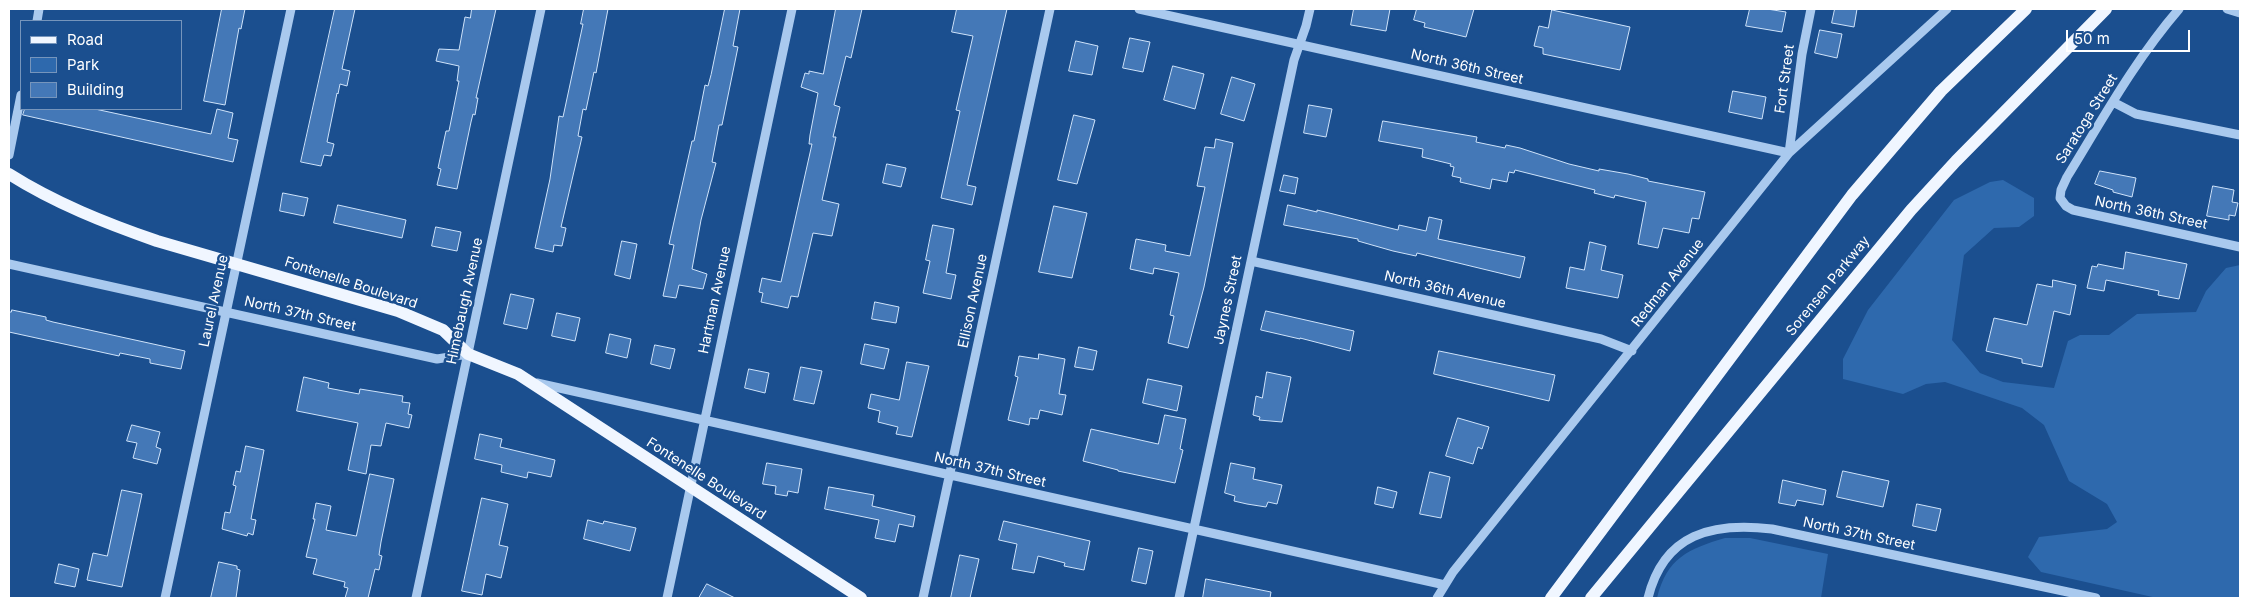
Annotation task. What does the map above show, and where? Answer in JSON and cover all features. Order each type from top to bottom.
[{"type":"main road","points":[[1552,598],[1852,195],[1941,91],[2026,9]]},
{"type":"main road","name":"Sorensen Parkway","points":[[1591,598],[1911,210],[1956,161],[2106,9]]},
{"type":"main road","name":"Fontenelle Boulevard","points":[[9,174],[41,194],[156,241],[398,312],[443,330],[468,354],[518,374],[861,598]]},
{"type":"street","name":"Laurel Avenue","points":[[165,598],[291,9]]},
{"type":"street","name":"Himebaugh Avenue","points":[[416,598],[541,9]]},
{"type":"street","name":"Hartman Avenue","points":[[667,598],[792,9]]},
{"type":"street","name":"Ellison Avenue","points":[[923,598],[1050,9]]},
{"type":"street","name":"North 36th Street","points":[[1140,9],[1789,153]]},
{"type":"street","name":"Jaynes Street","points":[[1178,598],[1294,60],[1310,9]]},
{"type":"street","name":"Fort Street","points":[[1789,153],[1802,54],[1811,9]]},
{"type":"street","name":"Redman Avenue","points":[[1437,598],[1453,572],[1789,153],[1947,9]]},
{"type":"street","name":"Saratoga Street","points":[[2060,198],[2067,176],[2113,102],[2159,33],[2179,9]]},
{"type":"street","points":[[2227,9],[2240,13]]},
{"type":"street","points":[[9,155],[20,100]]},
{"type":"street","points":[[2113,102],[2136,114],[2240,135]]},
{"type":"street","name":"North 36th Street","points":[[2060,198],[2066,206],[2073,210],[2240,247]]},
{"type":"street","name":"North 36th Avenue","points":[[1251,261],[1602,339],[1632,351]]},
{"type":"street","name":"North 37th Street","points":[[9,264],[437,359],[468,354]]},
{"type":"street","name":"North 37th Street","points":[[530,382],[1445,585]]},
{"type":"street","name":"North 37th Street","points":[[1648,598],[1657,572],[1677,548],[1694,536],[1710,530],[1746,526],[1772,529],[2096,598]]},
{"type":"green space","points":[[2003,180],[2034,198],[2034,216],[2019,227],[1994,228],[1964,255],[1952,340],[1980,373],[2003,382],[2054,388],[2068,341],[2080,335],[2109,335],[2137,314],[2196,312],[2206,291],[2226,268],[2240,265],[2240,598],[2157,598],[2041,572],[2028,557],[2039,537],[2107,529],[2117,522],[2107,504],[2069,481],[2044,425],[2022,408],[1945,382],[1926,384],[1903,394],[1843,379],[1843,359],[1868,310],[1954,200],[1990,182]]},
{"type":"green space","points":[[1725,538],[1750,538],[1828,554],[1821,598],[1657,598],[1661,584],[1673,564],[1700,546]]},
{"type":"building","points":[[222,9],[245,9],[241,29],[239,28],[225,105],[204,101]]},
{"type":"building","points":[[335,9],[355,9],[342,69],[350,71],[347,86],[340,84],[337,93],[327,142],[334,144],[331,156],[324,155],[321,166],[301,162]]},
{"type":"building","points":[[472,9],[496,9],[476,98],[478,98],[475,115],[473,114],[457,189],[437,185],[441,169],[438,168],[446,131],[449,131],[459,81],[457,81],[459,66],[436,61],[439,49],[459,50],[465,17],[470,18]]},
{"type":"building","points":[[584,9],[608,9],[596,73],[594,72],[586,110],[583,109],[578,136],[582,137],[561,227],[566,228],[562,246],[554,245],[553,252],[535,248],[550,179],[559,116],[563,117],[583,24],[581,24]]},
{"type":"building","points":[[725,9],[740,9],[733,46],[738,47],[722,125],[719,125],[712,162],[716,163],[701,220],[692,269],[707,274],[703,289],[679,285],[676,298],[663,296],[674,245],[669,244],[692,141],[694,141],[705,85],[708,86],[711,75]]},
{"type":"building","points":[[836,9],[862,9],[851,58],[846,56],[834,105],[840,107],[833,137],[836,137],[822,200],[839,204],[832,236],[813,233],[798,297],[791,296],[788,308],[761,302],[763,293],[759,292],[762,278],[781,282],[812,144],[809,144],[810,135],[818,93],[801,87],[805,73],[809,74],[809,71],[823,74]]},
{"type":"building","points":[[957,9],[1007,9],[967,185],[976,187],[972,205],[941,198],[960,111],[956,110],[973,36],[952,32]]},
{"type":"building","points":[[1354,9],[1390,9],[1386,31],[1351,25]]},
{"type":"building","points":[[1417,9],[1474,9],[1466,37],[1424,27],[1425,23],[1414,20]]},
{"type":"building","points":[[1750,9],[1786,12],[1782,32],[1746,26]]},
{"type":"building","points":[[1835,9],[1857,9],[1854,27],[1832,23]]},
{"type":"building","points":[[1552,10],[1630,27],[1620,70],[1543,54],[1543,48],[1534,46],[1539,26],[1548,28]]},
{"type":"building","points":[[1820,30],[1842,34],[1837,58],[1815,53]]},
{"type":"building","points":[[1130,38],[1150,42],[1143,72],[1123,68]]},
{"type":"building","points":[[1076,41],[1098,46],[1092,75],[1069,71]]},
{"type":"building","points":[[1173,66],[1204,74],[1195,109],[1164,100]]},
{"type":"building","points":[[1232,77],[1255,84],[1244,121],[1221,114]]},
{"type":"building","points":[[1733,91],[1766,97],[1762,119],[1729,112]]},
{"type":"building","points":[[1309,105],[1332,109],[1326,137],[1304,133]]},
{"type":"building","points":[[217,109],[233,113],[228,138],[238,140],[233,162],[23,115],[25,110],[100,110],[211,134]]},
{"type":"building","points":[[1074,115],[1095,120],[1077,184],[1058,180]]},
{"type":"building","points":[[1383,121],[1477,137],[1476,142],[1505,148],[1506,145],[1520,148],[1569,164],[1599,171],[1599,169],[1628,174],[1648,179],[1648,181],[1705,192],[1699,219],[1692,218],[1689,233],[1663,228],[1658,248],[1638,244],[1646,202],[1615,195],[1614,198],[1594,193],[1595,190],[1515,170],[1514,173],[1509,172],[1507,182],[1492,179],[1490,189],[1460,182],[1461,178],[1452,176],[1454,167],[1450,166],[1451,164],[1422,157],[1423,149],[1379,141]]},
{"type":"building","points":[[1216,139],[1233,143],[1204,287],[1188,348],[1168,343],[1174,316],[1170,315],[1179,273],[1154,268],[1153,274],[1130,269],[1136,239],[1166,245],[1165,251],[1190,256],[1205,187],[1197,186],[1205,147],[1214,148]]},
{"type":"building","points":[[887,164],[906,168],[901,187],[883,183]]},
{"type":"building","points":[[2100,171],[2136,178],[2132,197],[2113,192],[2113,190],[2095,184]]},
{"type":"building","points":[[1284,175],[1298,178],[1295,194],[1280,191]]},
{"type":"building","points":[[2213,186],[2234,190],[2232,202],[2238,203],[2235,216],[2229,215],[2229,220],[2207,216]]},
{"type":"building","points":[[283,193],[308,198],[304,216],[280,211]]},
{"type":"building","points":[[338,205],[406,220],[402,238],[334,223]]},
{"type":"building","points":[[1288,205],[1317,212],[1317,210],[1398,230],[1399,225],[1426,231],[1429,217],[1442,220],[1438,239],[1525,257],[1520,278],[1417,253],[1416,256],[1393,251],[1358,241],[1358,239],[1284,225]]},
{"type":"building","points":[[1054,206],[1087,213],[1072,278],[1039,272]]},
{"type":"building","points":[[933,225],[954,229],[946,273],[956,275],[951,299],[923,293],[930,261],[926,260]]},
{"type":"building","points":[[436,227],[461,232],[457,251],[432,246]]},
{"type":"building","points":[[622,241],[637,244],[630,279],[615,275]]},
{"type":"building","points":[[1590,242],[1606,246],[1601,270],[1623,275],[1618,298],[1566,288],[1570,267],[1584,270]]},
{"type":"building","points":[[2126,252],[2187,264],[2179,299],[2158,295],[2159,291],[2106,280],[2104,291],[2087,288],[2092,266],[2097,267],[2098,264],[2123,269]]},
{"type":"building","points":[[2053,280],[2076,285],[2070,315],[2054,311],[2042,367],[2022,363],[2022,359],[1986,351],[1994,318],[2027,325],[2037,284],[2052,287]]},
{"type":"building","points":[[511,294],[534,299],[527,329],[504,324]]},
{"type":"building","points":[[875,302],[899,307],[896,323],[872,319]]},
{"type":"building","points":[[12,310],[46,317],[46,320],[53,322],[185,351],[181,369],[150,363],[150,359],[120,353],[119,356],[9,332],[9,312]]},
{"type":"building","points":[[1266,311],[1354,331],[1350,351],[1261,330]]},
{"type":"building","points":[[557,313],[580,318],[575,341],[552,336]]},
{"type":"building","points":[[610,334],[631,339],[627,358],[606,353]]},
{"type":"building","points":[[865,344],[889,349],[884,369],[861,364]]},
{"type":"building","points":[[655,345],[675,349],[670,369],[651,364]]},
{"type":"building","points":[[1079,347],[1097,351],[1093,370],[1075,367]]},
{"type":"building","points":[[1439,351],[1555,375],[1549,401],[1434,374]]},
{"type":"building","points":[[1039,354],[1065,359],[1059,394],[1066,395],[1062,415],[1040,410],[1038,419],[1030,418],[1029,425],[1008,420],[1018,377],[1015,376],[1019,356],[1038,359]]},
{"type":"building","points":[[907,362],[929,366],[912,437],[896,434],[898,427],[878,422],[880,411],[868,408],[871,394],[899,400]]},
{"type":"building","points":[[801,367],[822,371],[814,404],[794,400]]},
{"type":"building","points":[[749,369],[769,373],[765,393],[745,388]]},
{"type":"building","points":[[1267,372],[1291,377],[1282,422],[1259,420],[1260,417],[1253,415],[1256,396],[1262,398]]},
{"type":"building","points":[[304,377],[329,383],[328,388],[359,394],[360,389],[403,396],[402,402],[410,403],[408,414],[412,415],[409,428],[386,423],[381,446],[371,445],[366,474],[348,470],[358,423],[297,411]]},
{"type":"building","points":[[1148,379],[1182,386],[1177,411],[1143,403]]},
{"type":"building","points":[[1165,415],[1186,419],[1180,449],[1183,450],[1175,483],[1118,471],[1083,461],[1091,429],[1158,444]]},
{"type":"building","points":[[1458,418],[1489,427],[1482,449],[1478,447],[1473,464],[1446,456]]},
{"type":"building","points":[[132,425],[160,432],[156,447],[161,449],[157,464],[133,458],[137,443],[127,441]]},
{"type":"building","points":[[480,434],[502,439],[500,447],[555,460],[551,477],[528,472],[527,478],[501,472],[502,465],[475,459]]},
{"type":"building","points":[[246,446],[264,450],[251,519],[256,520],[253,535],[248,533],[247,536],[222,529],[225,512],[230,513],[236,486],[233,485],[236,471],[240,472]]},
{"type":"building","points":[[767,463],[802,469],[798,493],[788,491],[787,496],[775,494],[776,486],[763,484]]},
{"type":"building","points":[[1231,463],[1255,468],[1253,479],[1282,485],[1277,504],[1268,502],[1266,507],[1247,504],[1234,501],[1235,496],[1225,493]]},
{"type":"building","points":[[1843,471],[1889,481],[1883,507],[1837,497]]},
{"type":"building","points":[[1430,472],[1450,477],[1441,518],[1420,514]]},
{"type":"building","points":[[370,474],[394,479],[381,542],[379,555],[382,556],[379,570],[375,569],[368,598],[345,598],[348,588],[344,587],[345,582],[313,574],[317,559],[306,557],[315,519],[313,519],[316,503],[331,506],[326,530],[356,536]]},
{"type":"building","points":[[1783,480],[1826,490],[1823,505],[1797,500],[1795,506],[1779,503]]},
{"type":"building","points":[[829,487],[874,495],[872,506],[915,516],[913,527],[899,524],[895,542],[875,538],[879,520],[825,509]]},
{"type":"building","points":[[1378,487],[1397,492],[1393,508],[1375,504]]},
{"type":"building","points":[[122,490],[142,494],[122,587],[87,580],[93,553],[107,556]]},
{"type":"building","points":[[482,498],[508,504],[499,545],[508,547],[501,578],[486,574],[482,595],[462,591]]},
{"type":"building","points":[[1917,504],[1941,509],[1936,531],[1913,526]]},
{"type":"building","points":[[588,520],[603,524],[604,521],[636,528],[630,551],[584,539]]},
{"type":"building","points":[[1004,521],[1090,541],[1084,570],[1064,566],[1065,563],[1038,556],[1034,573],[1012,569],[1017,544],[999,540]]},
{"type":"building","points":[[1139,548],[1153,551],[1146,584],[1132,581]]},
{"type":"building","points":[[960,555],[979,559],[970,598],[951,598]]},
{"type":"building","points":[[219,562],[237,566],[237,569],[240,570],[236,598],[211,598]]},
{"type":"building","points":[[59,564],[79,569],[75,587],[55,583]]},
{"type":"building","points":[[1206,579],[1271,592],[1270,598],[1203,598]]},
{"type":"building","points":[[707,584],[735,598],[699,598]]}]
